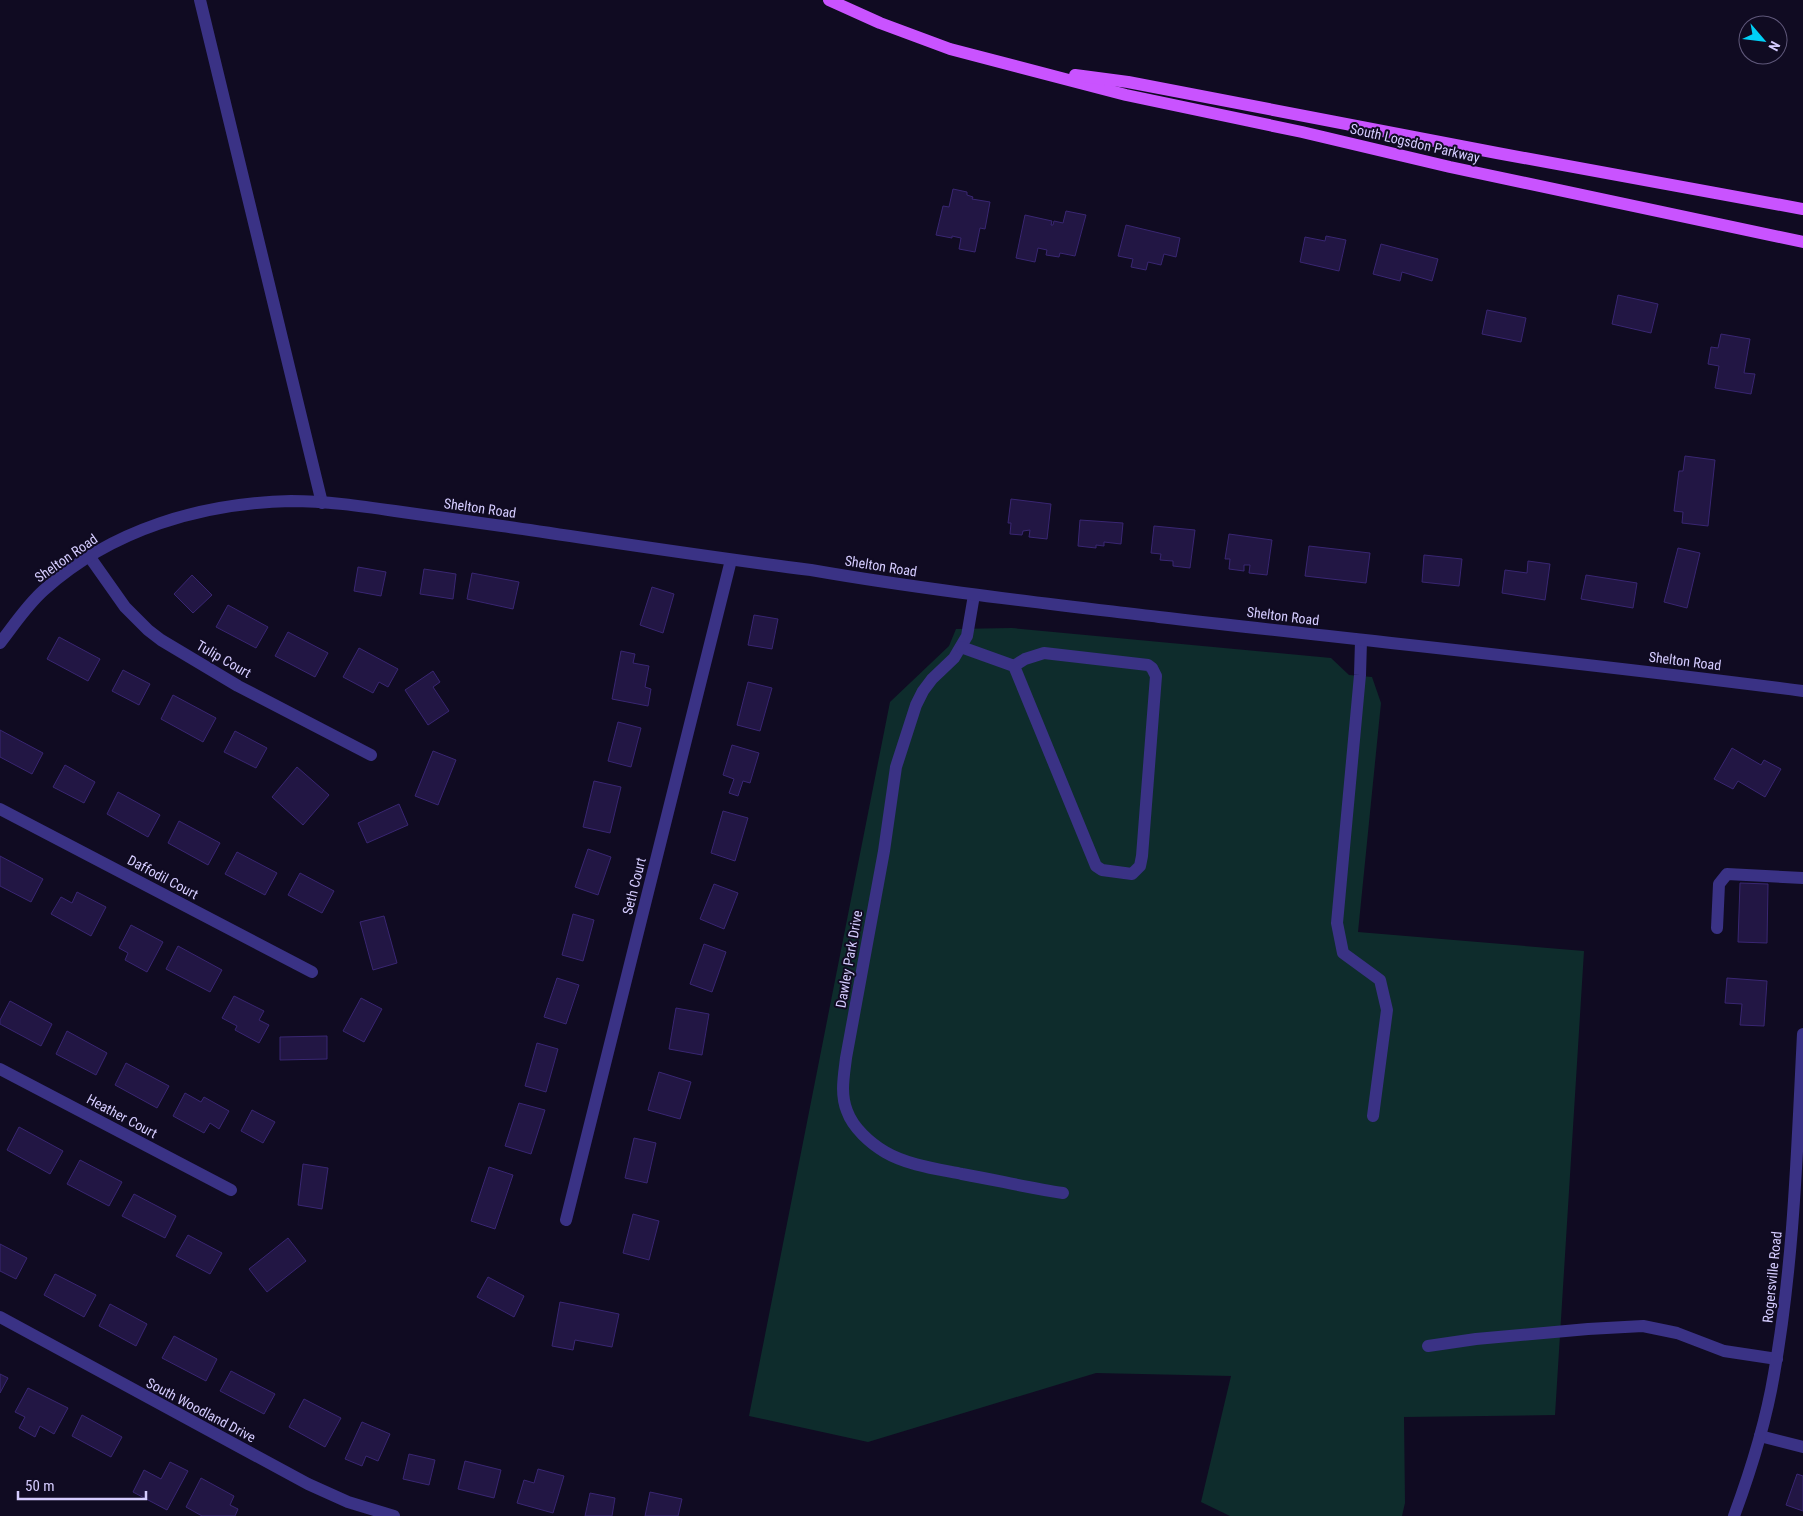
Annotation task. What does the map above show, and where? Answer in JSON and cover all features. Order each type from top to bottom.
[{"type":"main road","name":"South Logsdon Parkway","points":[[830,0],[950,49],[1126,95],[1302,132],[1450,167],[1803,242]]},
{"type":"main road","name":"South Logsdon Parkway","points":[[1021,68],[1128,82],[1497,153],[1803,209]]},
{"type":"street","points":[[200,0],[322,503]]},
{"type":"street","name":"Shelton Road","points":[[0,643],[21,615],[44,590],[89,556],[144,529],[180,516],[217,508],[254,503],[292,501],[367,507],[974,595],[1361,641],[1528,657],[1803,691]]},
{"type":"street","name":"Tulip Court","points":[[89,556],[125,607],[162,640],[238,686],[371,755]]},
{"type":"street","name":"Seth Court","points":[[566,1220],[731,560]]},
{"type":"street","name":"Dawley Park Drive","points":[[974,595],[970,624],[961,647],[923,691],[913,712],[896,768],[882,860],[846,1058],[843,1085],[844,1098],[846,1111],[861,1133],[886,1152],[901,1159],[936,1168],[1063,1193]]},
{"type":"street","points":[[1361,641],[1360,675],[1337,923],[1343,953],[1380,980],[1387,1010],[1373,1116]]},
{"type":"street","points":[[961,647],[1014,666],[1096,866],[1102,870],[1132,874],[1140,866],[1142,856],[1156,676],[1152,668],[1044,653],[1025,659],[1014,666]]},
{"type":"street","name":"Daffodil Court","points":[[0,809],[312,972]]},
{"type":"street","points":[[1717,928],[1719,884],[1727,874],[1803,878]]},
{"type":"street","name":"Rogersville Road","points":[[1734,1516],[1760,1436],[1777,1359],[1785,1309],[1803,1034]]},
{"type":"street","name":"Heather Court","points":[[0,1069],[231,1190]]},
{"type":"street","name":"South Woodland Drive","points":[[0,1318],[308,1484],[348,1502],[394,1516]]},
{"type":"street","points":[[1428,1346],[1476,1339],[1637,1326],[1664,1329],[1724,1351],[1777,1359]]},
{"type":"street","points":[[1760,1436],[1803,1447]]},
{"type":"green space","points":[[1012,628],[1331,658],[1349,675],[1372,677],[1381,703],[1358,932],[1584,951],[1555,1415],[1404,1417],[1405,1503],[1402,1516],[1230,1516],[1201,1502],[1231,1376],[1096,1373],[868,1442],[749,1416],[890,702],[949,646],[956,629]]},
{"type":"building","points":[[953,189],[967,192],[967,195],[973,197],[972,199],[990,202],[985,229],[980,228],[975,252],[959,249],[961,238],[936,235],[943,206],[949,207]]},
{"type":"building","points":[[1066,211],[1086,215],[1075,256],[1060,253],[1059,257],[1046,255],[1047,250],[1038,248],[1035,262],[1016,258],[1025,215],[1052,221],[1051,225],[1053,225],[1054,221],[1063,223]]},
{"type":"building","points":[[1126,225],[1180,238],[1176,257],[1164,254],[1161,265],[1148,262],[1146,270],[1131,267],[1133,259],[1118,256]]},
{"type":"building","points":[[1326,236],[1346,240],[1339,271],[1300,262],[1305,237],[1325,241]]},
{"type":"building","points":[[1381,244],[1438,259],[1432,281],[1402,272],[1400,281],[1373,274]]},
{"type":"building","points":[[1618,295],[1658,304],[1651,333],[1612,324]]},
{"type":"building","points":[[1487,310],[1526,318],[1521,342],[1482,334]]},
{"type":"building","points":[[1721,334],[1750,339],[1744,373],[1755,374],[1751,394],[1715,388],[1719,366],[1708,364],[1711,347],[1718,348]]},
{"type":"building","points":[[1685,456],[1715,460],[1708,526],[1682,523],[1683,512],[1674,511],[1679,471],[1683,471]]},
{"type":"building","points":[[1011,499],[1051,504],[1047,539],[1029,537],[1030,530],[1023,531],[1022,535],[1010,534],[1011,523],[1008,523]]},
{"type":"building","points":[[1080,520],[1123,523],[1121,544],[1104,542],[1104,546],[1096,545],[1096,548],[1078,546]]},
{"type":"building","points":[[1154,526],[1195,530],[1190,568],[1173,566],[1173,561],[1160,560],[1161,554],[1151,553]]},
{"type":"building","points":[[1229,534],[1272,540],[1267,575],[1249,573],[1250,565],[1244,565],[1244,571],[1229,569],[1230,559],[1225,559]]},
{"type":"building","points":[[1309,546],[1370,553],[1366,583],[1305,576]]},
{"type":"building","points":[[1678,548],[1700,553],[1687,608],[1664,602]]},
{"type":"building","points":[[1424,555],[1462,559],[1459,586],[1422,582]]},
{"type":"building","points":[[1528,561],[1550,564],[1545,600],[1502,593],[1505,570],[1527,573]]},
{"type":"building","points":[[358,567],[386,572],[381,596],[354,591]]},
{"type":"building","points":[[424,569],[456,574],[453,599],[420,594]]},
{"type":"building","points":[[472,573],[519,582],[513,609],[467,599]]},
{"type":"building","points":[[192,575],[212,595],[193,613],[174,594]]},
{"type":"building","points":[[1586,575],[1637,583],[1633,608],[1581,599]]},
{"type":"building","points":[[652,587],[674,594],[663,633],[640,625]]},
{"type":"building","points":[[228,605],[268,627],[256,648],[216,627]]},
{"type":"building","points":[[754,615],[778,619],[772,649],[748,645]]},
{"type":"building","points":[[288,632],[328,653],[315,677],[275,656]]},
{"type":"building","points":[[59,637],[100,659],[88,681],[47,659]]},
{"type":"building","points":[[359,648],[398,669],[388,687],[379,682],[373,693],[343,677]]},
{"type":"building","points":[[621,651],[635,654],[633,663],[649,666],[645,687],[651,689],[648,706],[612,699]]},
{"type":"building","points":[[123,670],[150,684],[139,705],[112,691]]},
{"type":"building","points":[[433,671],[440,682],[433,687],[449,711],[428,725],[405,690]]},
{"type":"building","points":[[748,682],[772,688],[760,731],[737,725]]},
{"type":"building","points":[[173,695],[216,718],[203,742],[161,719]]},
{"type":"building","points":[[618,722],[641,728],[631,767],[608,761]]},
{"type":"building","points":[[0,730],[43,753],[32,774],[0,757]]},
{"type":"building","points":[[235,731],[267,748],[256,768],[224,752]]},
{"type":"building","points":[[732,745],[759,753],[750,783],[743,781],[738,796],[729,793],[734,779],[723,775]]},
{"type":"building","points":[[1732,748],[1761,765],[1764,760],[1781,769],[1765,797],[1738,781],[1733,789],[1714,779]]},
{"type":"building","points":[[433,751],[456,760],[438,805],[415,796]]},
{"type":"building","points":[[65,765],[95,782],[84,803],[53,787]]},
{"type":"building","points":[[297,767],[329,795],[303,825],[272,797]]},
{"type":"building","points":[[594,781],[621,787],[610,833],[583,827]]},
{"type":"building","points":[[118,792],[160,815],[148,837],[107,814]]},
{"type":"building","points":[[399,804],[408,825],[367,843],[358,823]]},
{"type":"building","points":[[723,811],[748,818],[735,861],[711,853]]},
{"type":"building","points":[[179,821],[220,843],[208,865],[168,843]]},
{"type":"building","points":[[588,849],[611,857],[598,895],[575,887]]},
{"type":"building","points":[[237,852],[277,873],[265,895],[225,874]]},
{"type":"building","points":[[0,856],[43,879],[31,902],[0,886]]},
{"type":"building","points":[[300,873],[334,891],[322,913],[288,895]]},
{"type":"building","points":[[1740,883],[1768,884],[1767,943],[1738,942]]},
{"type":"building","points":[[714,884],[738,893],[724,929],[700,919]]},
{"type":"building","points":[[77,892],[106,907],[91,936],[51,914],[61,897],[72,903]]},
{"type":"building","points":[[573,914],[594,920],[583,961],[562,955]]},
{"type":"building","points":[[384,916],[397,963],[373,970],[360,922]]},
{"type":"building","points":[[131,925],[163,942],[147,972],[125,960],[128,953],[119,948]]},
{"type":"building","points":[[704,944],[726,952],[712,992],[690,984]]},
{"type":"building","points":[[178,946],[222,970],[210,992],[166,969]]},
{"type":"building","points":[[557,978],[579,985],[566,1024],[544,1017]]},
{"type":"building","points":[[1727,978],[1767,981],[1764,1026],[1740,1025],[1742,1004],[1725,1003]]},
{"type":"building","points":[[234,996],[264,1011],[259,1020],[269,1025],[259,1043],[235,1030],[237,1026],[222,1018]]},
{"type":"building","points":[[361,998],[382,1009],[364,1042],[343,1031]]},
{"type":"building","points":[[10,1001],[52,1024],[41,1046],[0,1024],[0,1020]]},
{"type":"building","points":[[676,1008],[709,1014],[702,1055],[669,1049]]},
{"type":"building","points":[[67,1031],[107,1053],[96,1075],[56,1054]]},
{"type":"building","points":[[327,1036],[327,1059],[280,1060],[280,1037]]},
{"type":"building","points":[[537,1043],[558,1049],[546,1092],[525,1086]]},
{"type":"building","points":[[126,1063],[169,1086],[157,1108],[115,1085]]},
{"type":"building","points":[[659,1072],[691,1082],[680,1119],[648,1110]]},
{"type":"building","points":[[185,1093],[201,1102],[204,1097],[229,1111],[219,1129],[210,1123],[204,1133],[173,1116]]},
{"type":"building","points":[[519,1103],[545,1110],[531,1154],[505,1146]]},
{"type":"building","points":[[252,1110],[275,1122],[263,1143],[241,1131]]},
{"type":"building","points":[[19,1127],[63,1151],[50,1174],[7,1150]]},
{"type":"building","points":[[634,1138],[656,1143],[647,1183],[625,1178]]},
{"type":"building","points":[[80,1160],[122,1182],[109,1206],[67,1184]]},
{"type":"building","points":[[303,1164],[328,1168],[322,1209],[298,1205]]},
{"type":"building","points":[[489,1167],[513,1175],[495,1229],[471,1221]]},
{"type":"building","points":[[134,1194],[176,1216],[165,1238],[122,1216]]},
{"type":"building","points":[[633,1214],[659,1221],[649,1260],[623,1253]]},
{"type":"building","points":[[188,1235],[222,1253],[210,1274],[176,1256]]},
{"type":"building","points":[[288,1238],[306,1261],[267,1292],[249,1269]]},
{"type":"building","points":[[0,1244],[27,1258],[16,1279],[0,1271]]},
{"type":"building","points":[[55,1274],[96,1295],[84,1317],[44,1295]]},
{"type":"building","points":[[488,1277],[524,1296],[514,1317],[477,1297]]},
{"type":"building","points":[[560,1302],[619,1314],[612,1347],[575,1340],[573,1350],[552,1346]]},
{"type":"building","points":[[110,1304],[147,1324],[136,1346],[99,1326]]},
{"type":"building","points":[[174,1336],[217,1359],[206,1381],[162,1358]]},
{"type":"building","points":[[231,1371],[275,1394],[264,1414],[220,1391]]},
{"type":"building","points":[[0,1374],[8,1378],[0,1393]]},
{"type":"building","points":[[28,1388],[68,1408],[54,1434],[40,1426],[35,1437],[19,1428],[25,1417],[15,1412]]},
{"type":"building","points":[[304,1399],[341,1418],[325,1447],[289,1427]]},
{"type":"building","points":[[82,1415],[122,1437],[111,1457],[72,1436]]},
{"type":"building","points":[[362,1422],[390,1434],[378,1461],[366,1456],[362,1466],[345,1459]]},
{"type":"building","points":[[409,1454],[435,1460],[429,1485],[403,1479]]},
{"type":"building","points":[[465,1461],[501,1470],[494,1498],[458,1489]]},
{"type":"building","points":[[170,1462],[188,1471],[167,1510],[133,1492],[144,1470],[161,1479]]},
{"type":"building","points":[[538,1469],[564,1476],[553,1513],[517,1503],[524,1480],[534,1483]]},
{"type":"building","points":[[1797,1474],[1803,1476],[1803,1511],[1786,1505]]},
{"type":"building","points":[[201,1478],[234,1496],[230,1505],[238,1509],[235,1516],[202,1516],[186,1507]]},
{"type":"building","points":[[650,1492],[682,1499],[678,1516],[645,1516]]},
{"type":"building","points":[[590,1493],[615,1498],[612,1516],[585,1516]]}]
